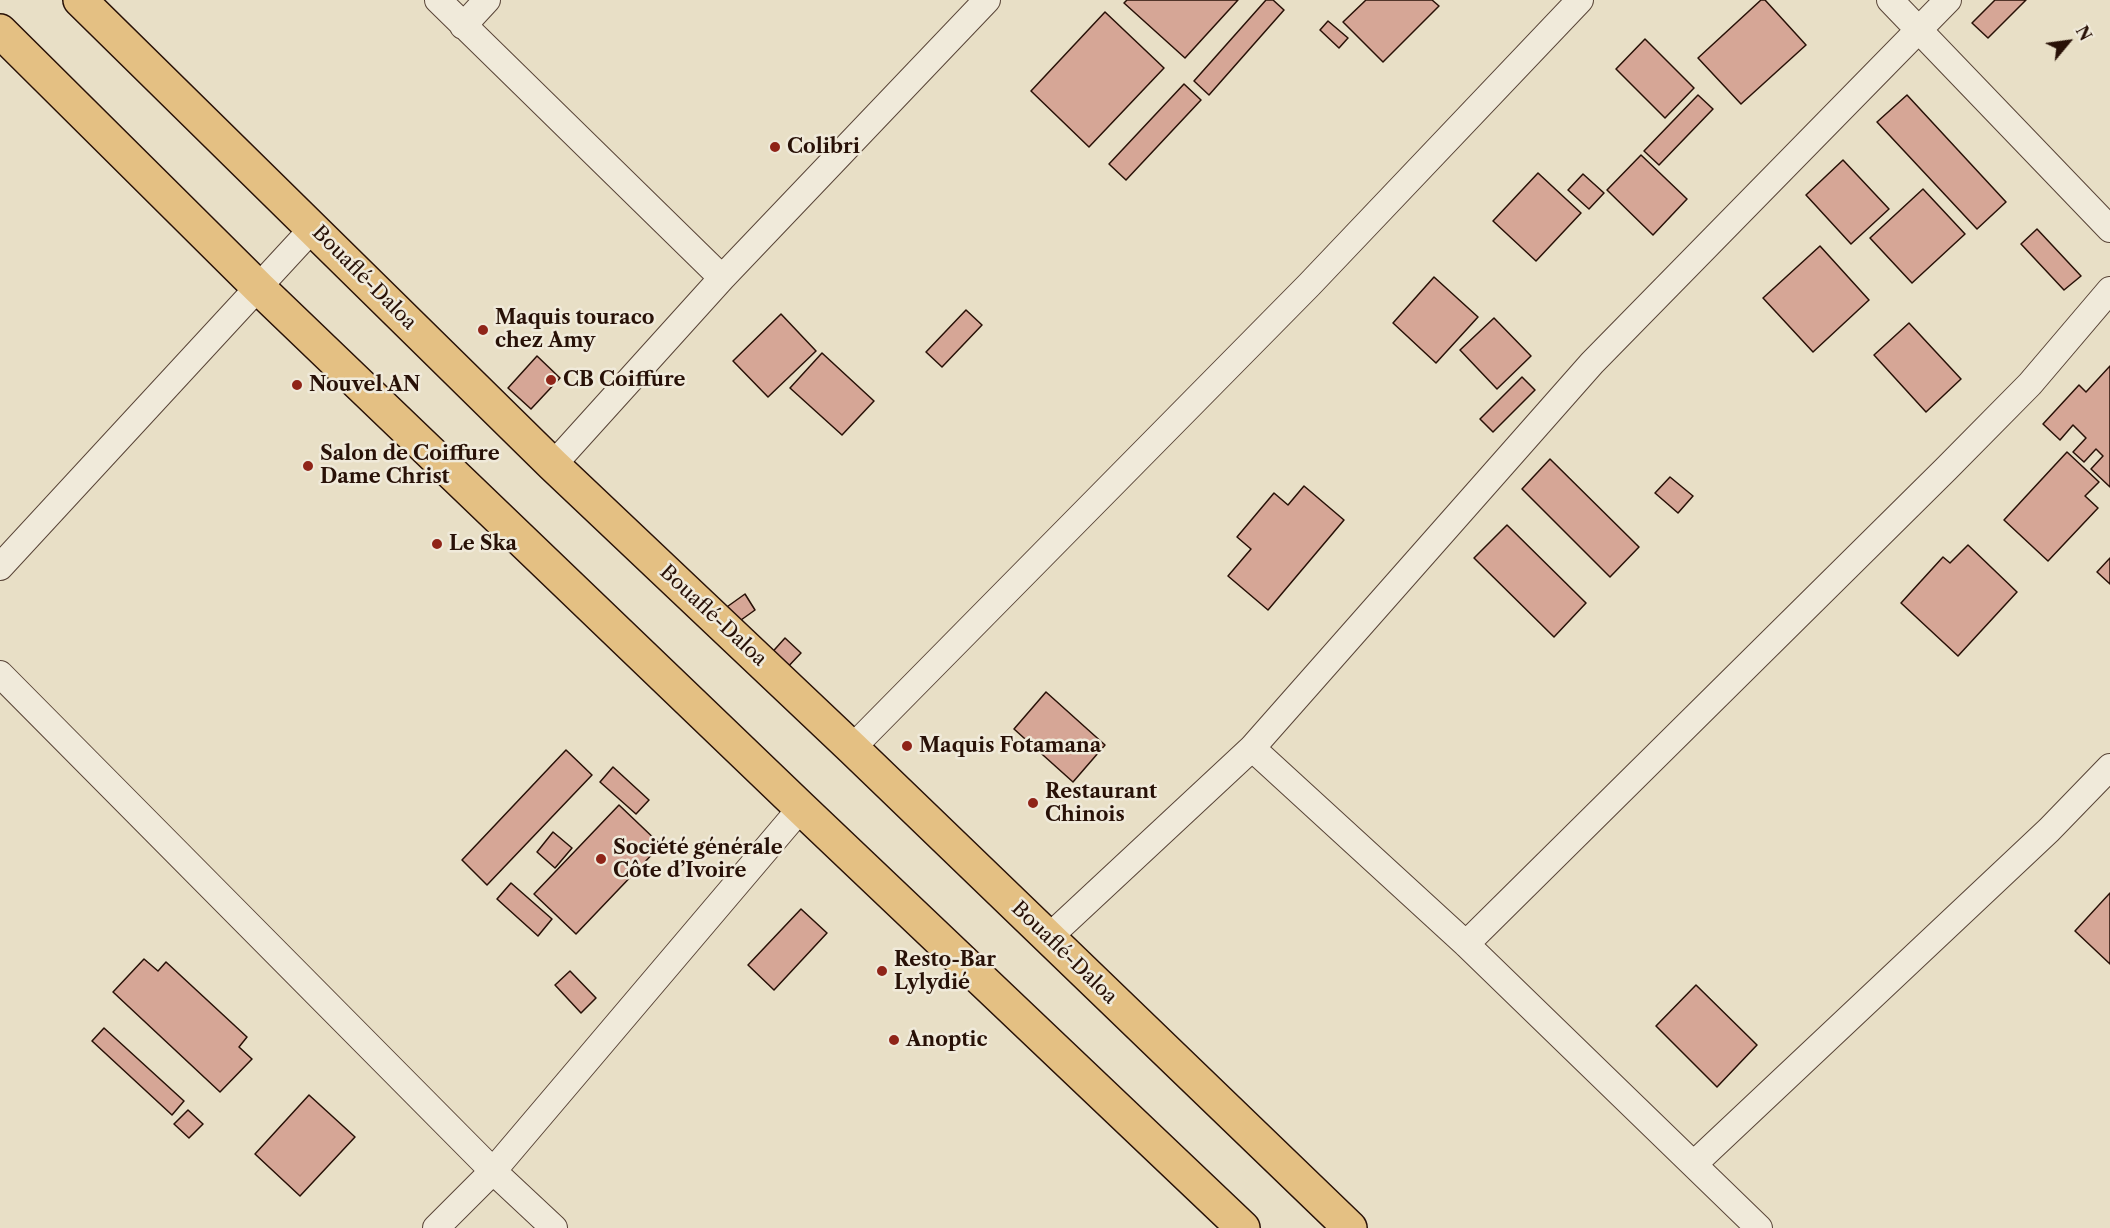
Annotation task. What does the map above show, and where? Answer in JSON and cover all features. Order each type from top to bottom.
[{"type":"highway","name":"Bouaflé-Daloa","points":[[80,0],[553,465],[852,748],[1350,1228]]},
{"type":"highway","points":[[0,31],[259,288],[1243,1228]]},
{"type":"street","points":[[438,0],[722,278]]},
{"type":"street","points":[[463,26],[487,0]]},
{"type":"street","points":[[553,465],[722,278],[987,0]]},
{"type":"street","points":[[852,748],[1309,285],[1580,0]]},
{"type":"street","points":[[1890,0],[2110,229]]},
{"type":"street","points":[[1048,938],[1252,748],[1592,363],[1948,0]]},
{"type":"street","points":[[0,567],[313,228]]},
{"type":"street","points":[[1466,944],[2030,384],[2110,290]]},
{"type":"street","points":[[0,674],[493,1171],[554,1228]]},
{"type":"street","points":[[1252,748],[1466,944],[1759,1228]]},
{"type":"street","points":[[1694,1164],[2041,838],[2110,766]]},
{"type":"street","points":[[436,1228],[493,1171],[801,808]]},
{"type":"building","points":[[1127,0],[1238,0],[1185,58],[1124,3]]},
{"type":"building","points":[[1266,0],[1273,0],[1284,10],[1209,95],[1194,81]]},
{"type":"building","points":[[1366,0],[1432,0],[1439,6],[1383,62],[1343,22]]},
{"type":"building","points":[[1761,0],[1765,0],[1806,45],[1741,104],[1698,58]]},
{"type":"building","points":[[1995,0],[2026,0],[1988,38],[1972,23]]},
{"type":"building","points":[[1105,12],[1164,68],[1089,147],[1031,91]]},
{"type":"building","points":[[1328,21],[1348,38],[1339,48],[1320,30]]},
{"type":"building","points":[[1645,39],[1694,88],[1665,118],[1616,69]]},
{"type":"building","points":[[1184,84],[1201,100],[1126,180],[1109,164]]},
{"type":"building","points":[[1698,95],[1713,109],[1659,165],[1644,151]]},
{"type":"building","points":[[1907,95],[2006,202],[1977,229],[1877,122]]},
{"type":"building","points":[[1641,155],[1687,199],[1653,235],[1607,190]]},
{"type":"building","points":[[1843,160],[1889,209],[1851,244],[1806,195]]},
{"type":"building","points":[[1538,173],[1581,213],[1536,261],[1493,221]]},
{"type":"building","points":[[1583,174],[1604,193],[1589,209],[1568,190]]},
{"type":"building","points":[[1923,189],[1965,234],[1912,283],[1870,238]]},
{"type":"building","points":[[2037,229],[2081,276],[2064,290],[2021,244]]},
{"type":"building","points":[[1820,246],[1869,300],[1813,352],[1763,298]]},
{"type":"building","points":[[1434,277],[1478,317],[1436,363],[1393,323]]},
{"type":"building","points":[[966,310],[982,325],[942,367],[926,352]]},
{"type":"building","points":[[781,314],[816,351],[768,397],[733,361]]},
{"type":"building","points":[[1494,318],[1531,356],[1497,389],[1460,350]]},
{"type":"building","points":[[1909,323],[1961,379],[1926,412],[1874,355]]},
{"type":"building","points":[[822,353],[874,401],[842,435],[790,388]]},
{"type":"building","points":[[537,356],[560,378],[531,409],[508,388]]},
{"type":"building","points":[[2110,366],[2110,487],[2091,469],[2103,456],[2096,449],[2084,462],[2073,452],[2086,438],[2073,425],[2060,440],[2043,424],[2079,385],[2086,392]]},
{"type":"building","points":[[1522,377],[1535,390],[1493,432],[1480,419]]},
{"type":"building","points":[[2067,452],[2099,482],[2085,496],[2098,508],[2048,561],[2004,520]]},
{"type":"building","points":[[1550,459],[1639,547],[1610,577],[1522,489]]},
{"type":"building","points":[[1670,477],[1693,496],[1678,513],[1655,493]]},
{"type":"building","points":[[1304,486],[1344,520],[1268,610],[1228,576],[1251,549],[1237,537],[1274,493],[1288,505]]},
{"type":"building","points":[[1507,525],[1586,603],[1554,637],[1474,558]]},
{"type":"building","points":[[1968,545],[2017,592],[1958,656],[1901,603],[1943,557],[1950,563]]},
{"type":"building","points":[[2110,558],[2110,584],[2097,572]]},
{"type":"building","points":[[745,594],[755,610],[734,625],[724,609]]},
{"type":"building","points":[[785,638],[801,653],[783,672],[767,658]]},
{"type":"building","points":[[1046,692],[1105,745],[1073,782],[1014,729]]},
{"type":"building","points":[[566,750],[592,775],[487,885],[462,860]]},
{"type":"building","points":[[613,767],[649,800],[636,814],[600,782]]},
{"type":"building","points":[[619,805],[661,845],[576,934],[534,894]]},
{"type":"building","points":[[553,832],[572,848],[555,868],[537,852]]},
{"type":"building","points":[[511,883],[552,919],[538,936],[497,899]]},
{"type":"building","points":[[2110,893],[2110,964],[2075,931]]},
{"type":"building","points":[[801,909],[827,933],[774,990],[748,965]]},
{"type":"building","points":[[144,959],[158,971],[166,962],[247,1037],[239,1047],[252,1059],[220,1092],[113,992]]},
{"type":"building","points":[[570,971],[596,998],[581,1013],[555,985]]},
{"type":"building","points":[[1696,985],[1757,1045],[1717,1087],[1656,1026]]},
{"type":"building","points":[[104,1028],[184,1101],[172,1115],[92,1041]]},
{"type":"building","points":[[309,1095],[355,1137],[300,1196],[255,1154]]},
{"type":"building","points":[[188,1110],[203,1124],[189,1138],[174,1124]]},
{"type":"place","name":"Colibri","points":[[775,147]]},
{"type":"place","name":"Maquis touraco chez Amy","points":[[483,330]]},
{"type":"place","name":"CB Coiffure","points":[[551,380]]},
{"type":"place","name":"Nouvel AN","points":[[297,385]]},
{"type":"place","name":"Salon de Coiffure Dame Christ","points":[[308,466]]},
{"type":"place","name":"Le Ska","points":[[437,544]]},
{"type":"place","name":"Maquis Fotamana","points":[[907,746]]},
{"type":"place","name":"Restaurant Chinois","points":[[1033,803]]},
{"type":"place","name":"Société générale Côte d’Ivoire","points":[[601,859]]},
{"type":"place","name":"Resto-Bar Lylydié","points":[[882,971]]},
{"type":"place","name":"Anoptic","points":[[894,1040]]}]
